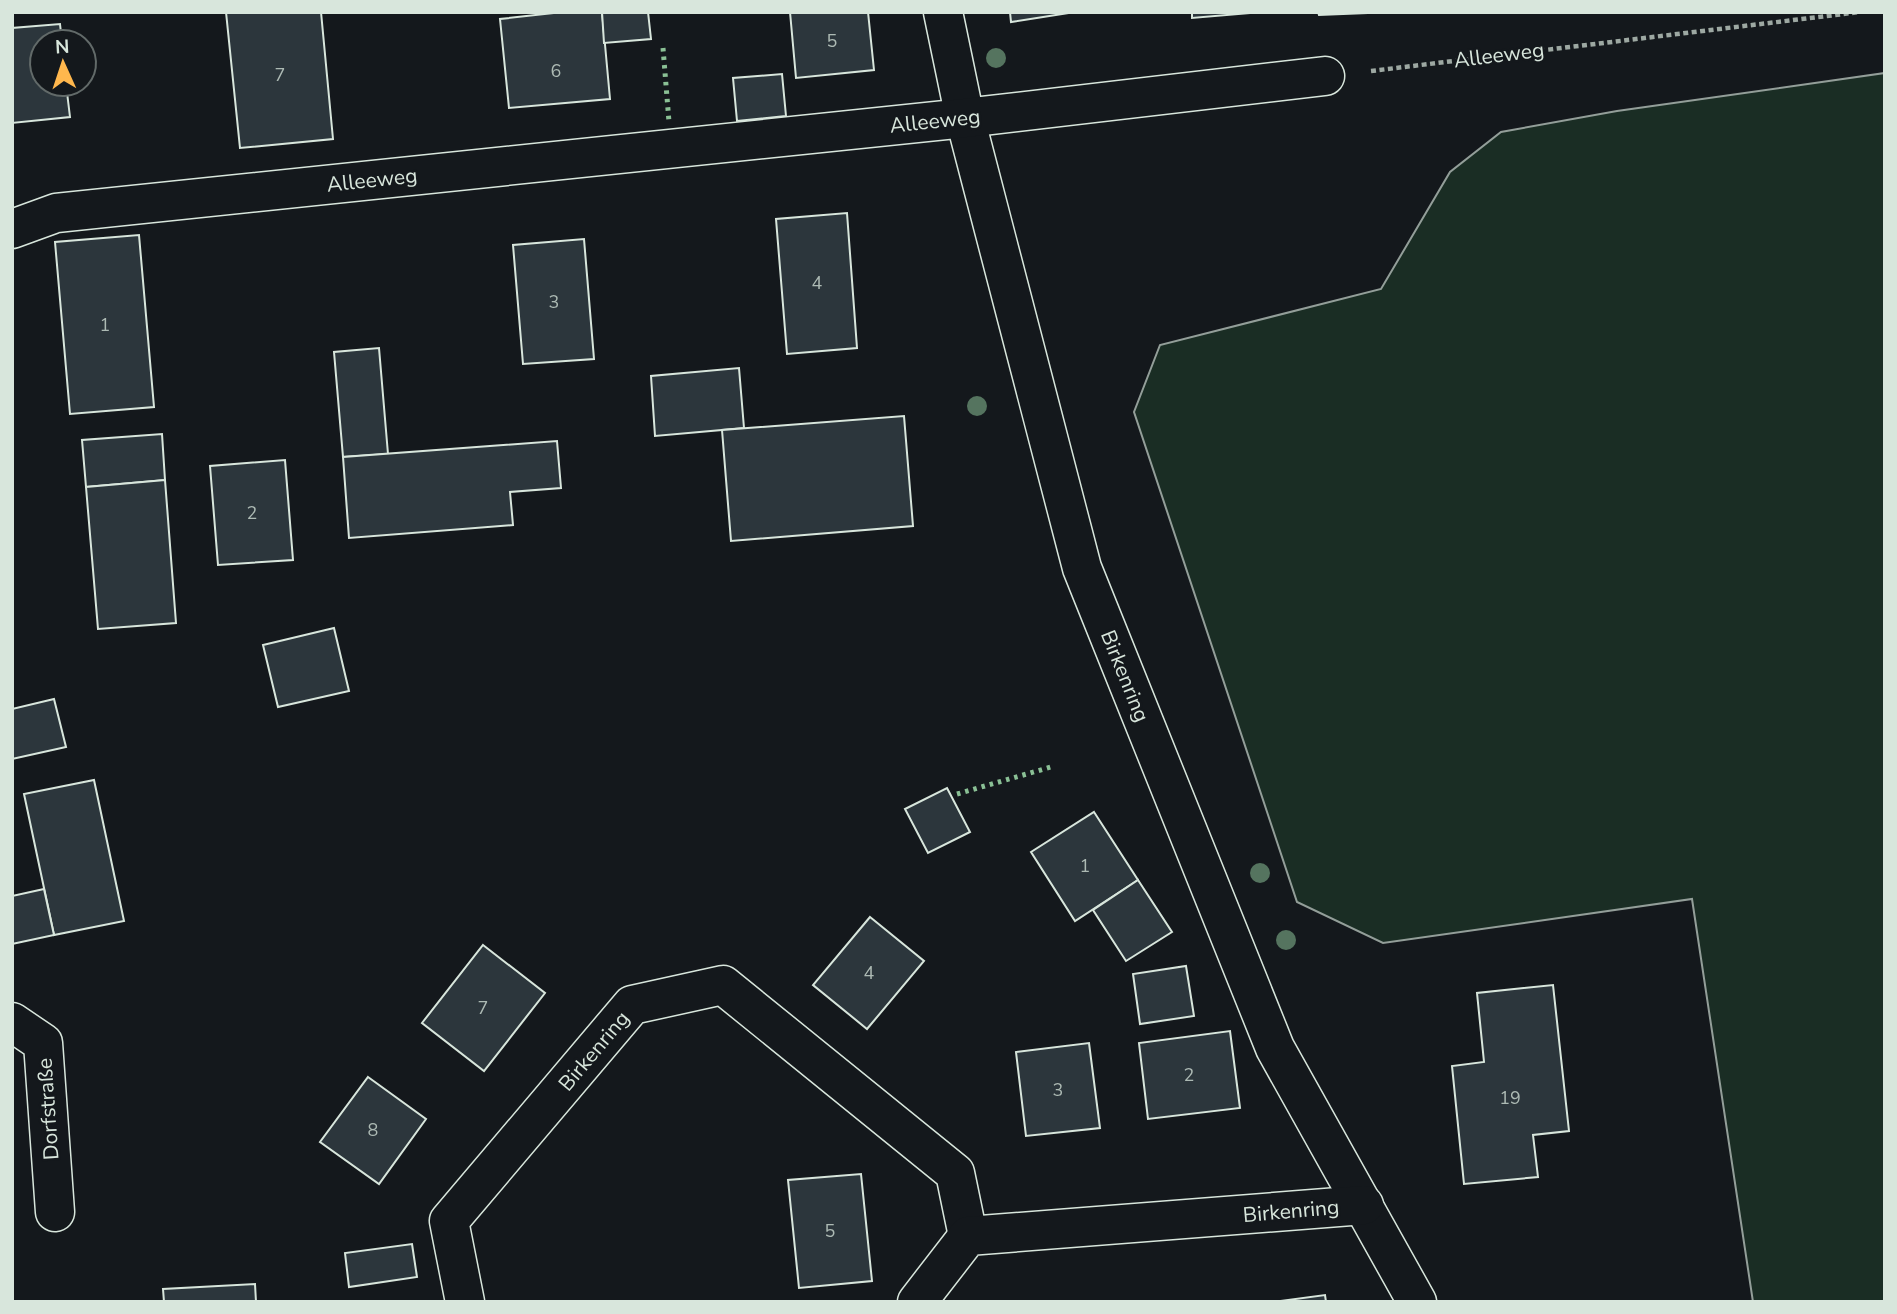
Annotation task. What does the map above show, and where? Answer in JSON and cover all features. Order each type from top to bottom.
[{"type":"street","name":"Birkenring","points":[[943,12],[965,118],[1082,568],[1275,1048],[1417,1302]]},
{"type":"street","name":"Alleeweg","points":[[12,229],[56,213],[965,118],[1325,76]]},
{"type":"street","name":"Birkenring","points":[[464,1302],[449,1220],[632,1005],[723,985],[955,1173],[968,1236],[1364,1205]]},
{"type":"street","name":"Dorfstraße","points":[[12,1022],[43,1043],[55,1212]]},
{"type":"street","points":[[917,1302],[968,1236]]},
{"type":"path","name":"Alleeweg","points":[[1325,76],[1860,12]]},
{"type":"green space","points":[[1885,73],[1885,1302],[1753,1302],[1692,899],[1383,943],[1297,902],[1134,412],[1160,345],[1381,289],[1450,172],[1501,132],[1617,111]]},
{"type":"building","points":[[226,12],[321,12],[333,139],[240,148]]},
{"type":"building","points":[[563,12],[602,12],[610,99],[509,108],[500,19]]},
{"type":"building","points":[[602,12],[648,12],[651,39],[604,43]]},
{"type":"building","points":[[790,12],[868,12],[874,70],[796,78]]},
{"type":"building","points":[[1010,12],[1075,12],[1011,22]]},
{"type":"building","points":[[1192,12],[1262,12],[1192,18]]},
{"type":"building","points":[[1318,12],[1367,12],[1367,13],[1319,15]]},
{"type":"building","points":[[60,24],[60,28],[28,28],[28,98],[68,98],[70,117],[12,123],[12,28]]},
{"type":"building","points":[[782,74],[786,116],[737,121],[733,78]]},
{"type":"building","points":[[847,213],[857,348],[787,354],[776,219]]},
{"type":"building","points":[[139,235],[154,407],[70,414],[55,242]]},
{"type":"building","points":[[584,239],[594,359],[523,364],[513,245]]},
{"type":"building","points":[[379,348],[388,454],[343,457],[334,352]]},
{"type":"building","points":[[739,368],[744,428],[655,436],[651,376]]},
{"type":"building","points":[[904,416],[913,526],[731,541],[722,430]]},
{"type":"building","points":[[162,434],[165,480],[86,487],[82,440]]},
{"type":"building","points":[[557,441],[561,488],[510,492],[513,525],[349,538],[343,457]]},
{"type":"building","points":[[285,460],[293,560],[218,565],[210,466]]},
{"type":"building","points":[[165,480],[176,623],[98,629],[86,487]]},
{"type":"building","points":[[334,628],[349,691],[278,707],[263,645]]},
{"type":"building","points":[[54,699],[66,747],[12,759],[12,709]]},
{"type":"building","points":[[94,780],[124,921],[54,935],[24,794]]},
{"type":"building","points":[[947,788],[970,832],[928,853],[905,809]]},
{"type":"building","points":[[1094,812],[1138,880],[1075,921],[1031,852]]},
{"type":"building","points":[[1138,880],[1172,932],[1126,961],[1093,910]]},
{"type":"building","points":[[44,889],[54,935],[12,944],[12,896]]},
{"type":"building","points":[[870,917],[924,961],[867,1029],[813,985]]},
{"type":"building","points":[[483,945],[545,993],[484,1071],[422,1023]]},
{"type":"building","points":[[1186,966],[1194,1016],[1140,1024],[1133,974]]},
{"type":"building","points":[[1553,985],[1569,1131],[1533,1135],[1538,1177],[1464,1184],[1452,1066],[1484,1062],[1477,993]]},
{"type":"building","points":[[1230,1031],[1240,1108],[1148,1119],[1139,1043]]},
{"type":"building","points":[[1089,1043],[1100,1128],[1026,1136],[1016,1052]]},
{"type":"building","points":[[368,1077],[426,1119],[379,1184],[320,1142]]},
{"type":"building","points":[[861,1174],[872,1281],[799,1288],[788,1180]]},
{"type":"building","points":[[412,1244],[417,1277],[349,1287],[345,1253]]},
{"type":"building","points":[[255,1284],[256,1302],[164,1302],[163,1289]]},
{"type":"building","points":[[1325,1295],[1326,1302],[1273,1302]]},
{"type":"hedge","points":[[663,48],[669,122]]},
{"type":"hedge","points":[[957,794],[1051,767]]}]
